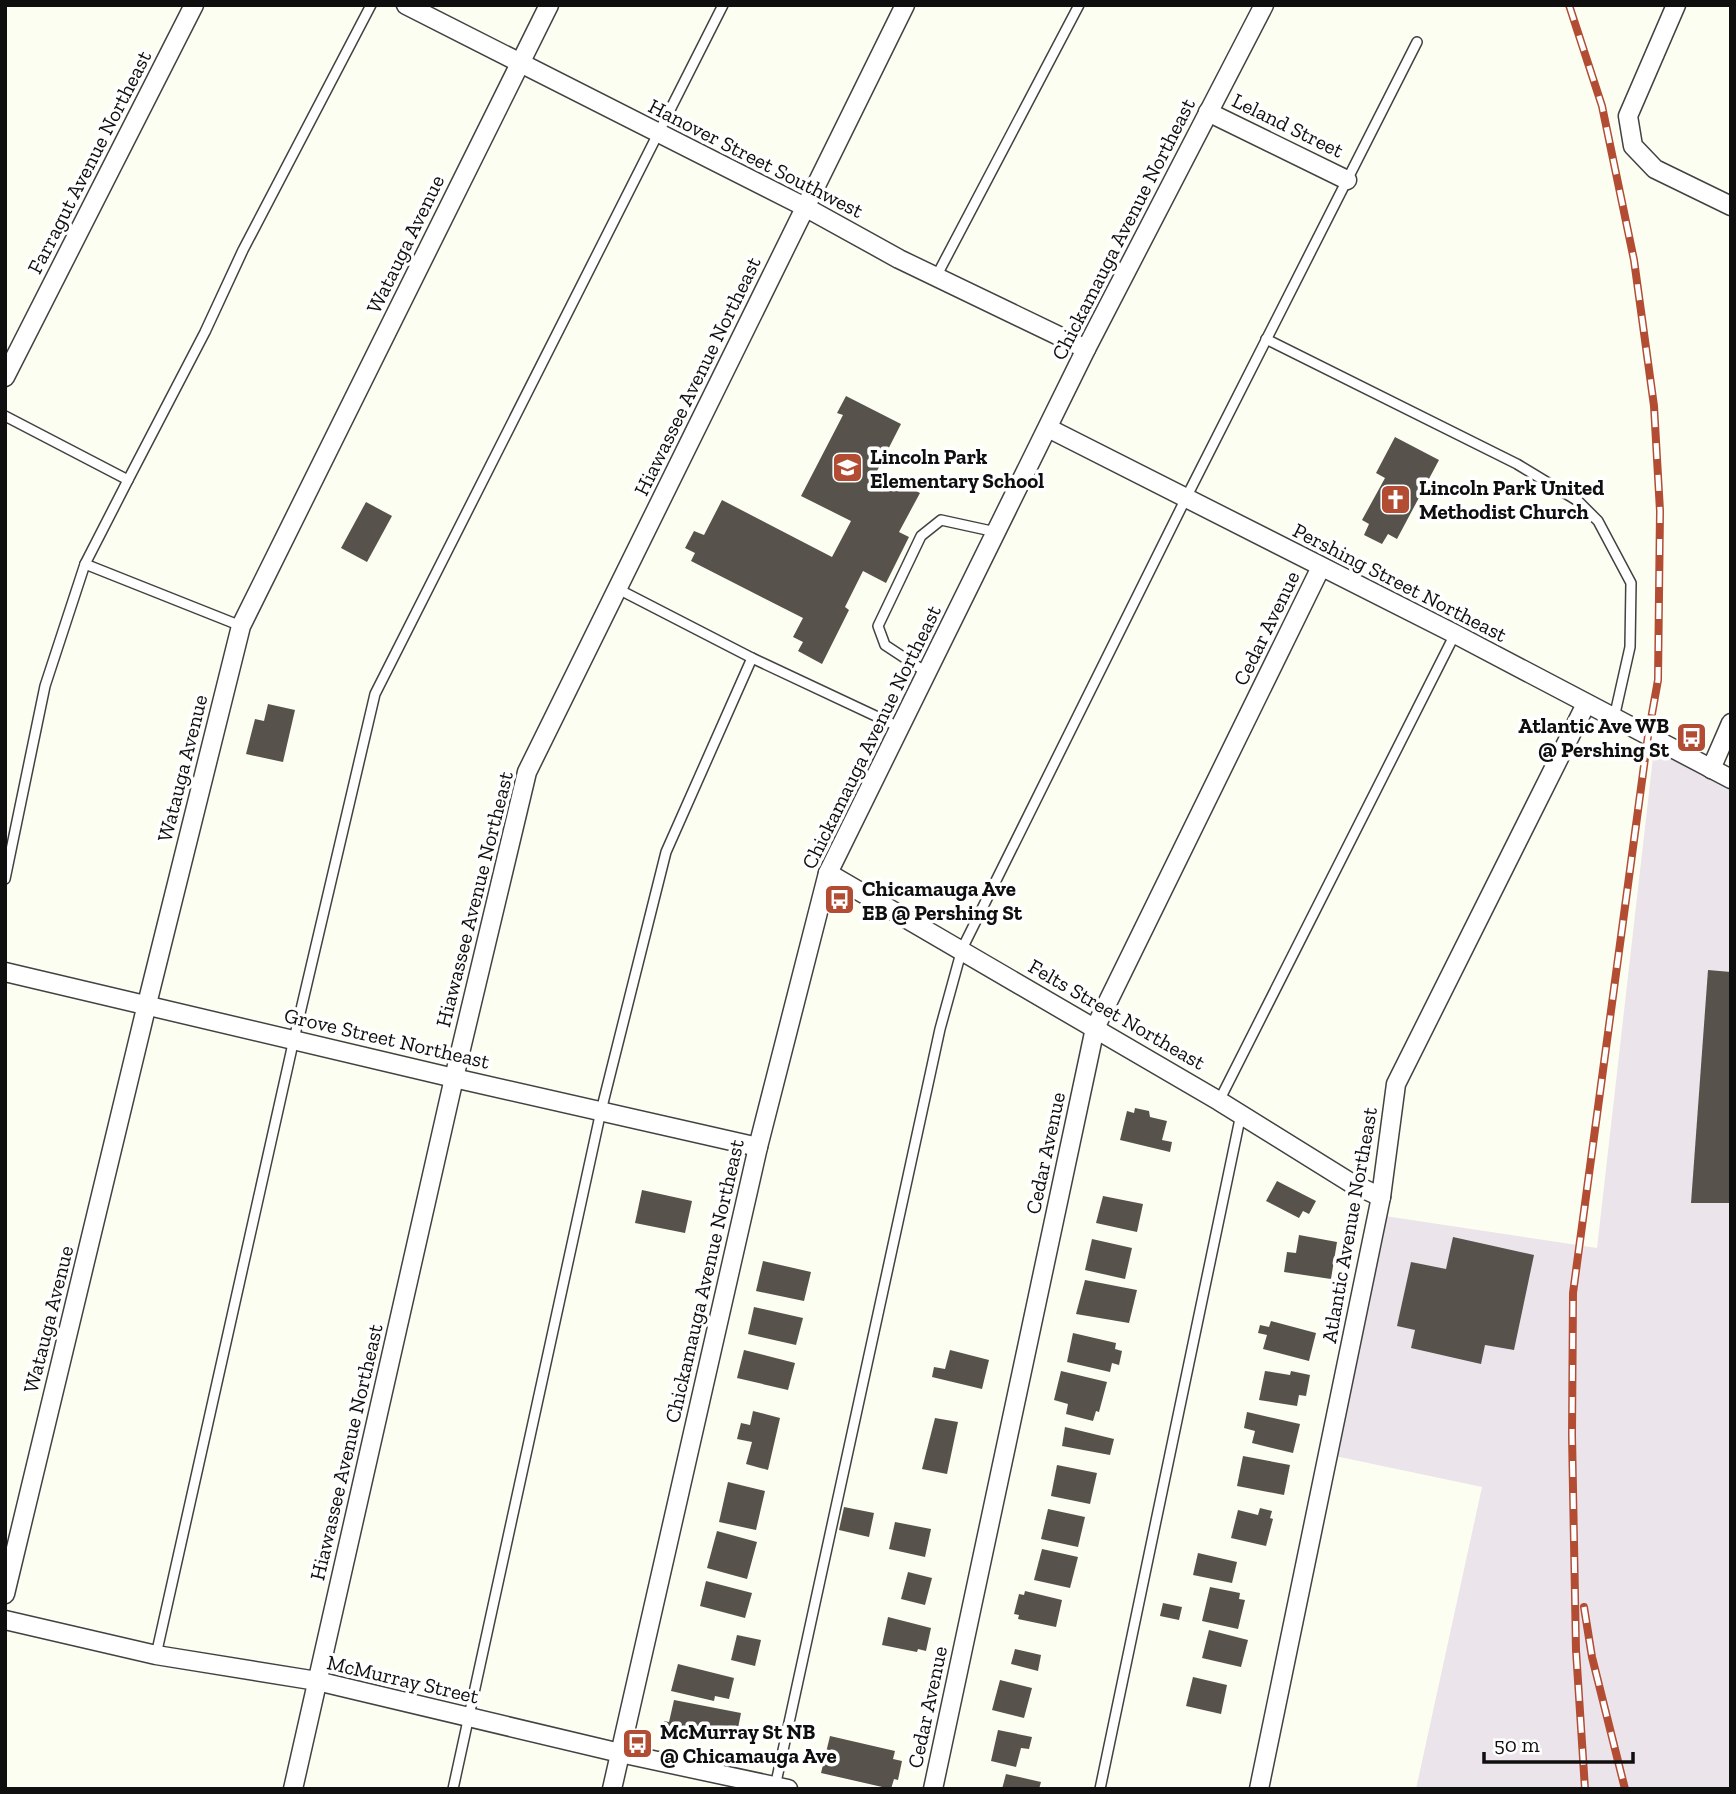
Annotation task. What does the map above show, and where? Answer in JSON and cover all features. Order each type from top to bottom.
[{"type":"street","name":"Farragut Avenue Northeast","points":[[5,377],[194,5]]},
{"type":"street","name":"Hanover Street Southwest","points":[[406,5],[805,207],[936,277],[1086,349]]},
{"type":"street","name":"Watauga Avenue","points":[[5,1594],[241,626],[550,5]]},
{"type":"street","name":"Hiawassee Avenue Northeast","points":[[293,1789],[454,1078],[527,772],[905,5]]},
{"type":"street","name":"Chickamauga Avenue Northeast","points":[[612,1789],[758,1146],[828,873],[1086,349],[1264,5]]},
{"type":"street","points":[[1676,5],[1628,116],[1633,146],[1655,169],[1731,206]]},
{"type":"street","name":"Leland Street","points":[[1208,112],[1347,180]]},
{"type":"street","name":"Pershing Street Northeast","points":[[1048,428],[1455,634],[1731,779]]},
{"type":"street","name":"Cedar Avenue","points":[[933,1789],[1094,1028],[1321,567]]},
{"type":"street","name":"Atlantic Avenue Northeast","points":[[1259,1789],[1381,1197],[1396,1084],[1586,704]]},
{"type":"street","points":[[1710,769],[1731,723]]},
{"type":"street","name":"Felts Street Northeast","points":[[828,873],[1241,1114],[1351,1183],[1381,1197]]},
{"type":"street","name":"Grove Street Northeast","points":[[5,972],[454,1078],[758,1146]]},
{"type":"street","name":"McMurray Street","points":[[5,1620],[156,1655],[317,1681],[779,1788]]},
{"type":"lane","points":[[5,879],[45,686],[85,564],[205,332],[243,250],[371,5]]},
{"type":"lane","points":[[156,1655],[294,1040],[375,695],[660,135],[723,5]]},
{"type":"lane","points":[[936,277],[1079,5]]},
{"type":"lane","points":[[779,1788],[940,1029],[962,949],[1266,339],[1418,43]]},
{"type":"lane","points":[[1266,339],[1517,464],[1578,501],[1598,521],[1632,583],[1630,647],[1614,718]]},
{"type":"lane","points":[[5,416],[128,480]]},
{"type":"lane","points":[[926,672],[885,645],[878,626],[921,536],[942,520],[996,532]]},
{"type":"lane","points":[[85,564],[241,626]]},
{"type":"lane","points":[[618,589],[752,658],[898,727]]},
{"type":"lane","points":[[1219,1101],[1455,634]]},
{"type":"lane","points":[[453,1789],[601,1111],[666,852],[752,658]]},
{"type":"lane","points":[[1100,1789],[1241,1114]]},
{"type":"shaded area","points":[[1654,748],[1731,788],[1731,1789],[1416,1789],[1482,1487],[1335,1456],[1385,1216],[1597,1248]]},
{"type":"building","name":"Lincoln Park Elementary School","points":[[846,396],[901,424],[875,475],[880,478],[883,474],[920,493],[899,532],[909,537],[886,583],[863,571],[845,607],[849,610],[822,664],[798,651],[803,642],[793,637],[803,618],[691,561],[695,553],[685,548],[694,531],[704,535],[722,500],[832,557],[851,521],[801,496],[843,415],[837,413]]},
{"type":"building","name":"Lincoln Park United Methodist Church","points":[[1395,437],[1439,460],[1397,539],[1388,534],[1382,544],[1364,535],[1369,524],[1362,520],[1385,478],[1376,473]]},
{"type":"building","points":[[366,502],[392,516],[367,562],[341,548]]},
{"type":"building","points":[[268,704],[295,710],[283,762],[246,754],[255,719],[264,721]]},
{"type":"building","points":[[1708,970],[1731,972],[1731,1203],[1691,1203]]},
{"type":"building","points":[[1135,1108],[1149,1111],[1150,1117],[1167,1121],[1162,1140],[1172,1142],[1170,1152],[1120,1140],[1127,1111],[1134,1113]]},
{"type":"building","points":[[1277,1181],[1316,1201],[1309,1214],[1303,1211],[1299,1218],[1266,1201]]},
{"type":"building","points":[[642,1190],[692,1201],[685,1233],[635,1223]]},
{"type":"building","points":[[1103,1196],[1143,1204],[1137,1232],[1096,1223]]},
{"type":"building","points":[[1299,1235],[1337,1242],[1331,1279],[1284,1272],[1287,1252],[1296,1253]]},
{"type":"building","points":[[1453,1237],[1534,1255],[1514,1350],[1485,1345],[1481,1364],[1411,1348],[1415,1330],[1397,1326],[1411,1262],[1446,1269]]},
{"type":"building","points":[[1092,1239],[1132,1248],[1125,1279],[1085,1270]]},
{"type":"building","points":[[763,1261],[811,1272],[804,1301],[756,1291]]},
{"type":"building","points":[[1085,1280],[1137,1290],[1129,1323],[1076,1314]]},
{"type":"building","points":[[754,1307],[803,1318],[796,1345],[748,1334]]},
{"type":"building","points":[[1271,1321],[1316,1333],[1309,1361],[1263,1349],[1267,1335],[1258,1333],[1260,1325],[1269,1327]]},
{"type":"building","points":[[1073,1333],[1116,1343],[1115,1349],[1122,1351],[1119,1365],[1112,1363],[1110,1372],[1067,1362]]},
{"type":"building","points":[[744,1350],[795,1363],[788,1390],[737,1378]]},
{"type":"building","points":[[950,1350],[989,1360],[982,1389],[932,1377],[934,1367],[945,1369]]},
{"type":"building","points":[[1061,1371],[1107,1382],[1099,1412],[1096,1411],[1093,1421],[1066,1414],[1068,1404],[1054,1400]]},
{"type":"building","points":[[1265,1371],[1290,1375],[1291,1371],[1310,1375],[1306,1396],[1299,1395],[1297,1406],[1259,1400]]},
{"type":"building","points":[[753,1411],[780,1418],[768,1470],[746,1464],[752,1442],[737,1439],[741,1423],[750,1425]]},
{"type":"building","points":[[1247,1412],[1300,1424],[1293,1453],[1252,1443],[1255,1431],[1244,1428]]},
{"type":"building","points":[[935,1418],[958,1422],[947,1474],[922,1469]]},
{"type":"building","points":[[1065,1427],[1114,1439],[1110,1455],[1062,1446]]},
{"type":"building","points":[[1243,1456],[1290,1465],[1284,1495],[1237,1486]]},
{"type":"building","points":[[1057,1465],[1097,1473],[1090,1504],[1051,1496]]},
{"type":"building","points":[[728,1482],[765,1491],[756,1530],[719,1522]]},
{"type":"building","points":[[844,1507],[874,1513],[869,1537],[839,1530]]},
{"type":"building","points":[[1260,1508],[1272,1511],[1270,1518],[1273,1519],[1266,1546],[1231,1538],[1238,1510],[1258,1515]]},
{"type":"building","points":[[1048,1509],[1085,1517],[1078,1547],[1041,1539]]},
{"type":"building","points":[[895,1522],[931,1529],[925,1557],[889,1549]]},
{"type":"building","points":[[717,1531],[757,1542],[747,1579],[707,1568]]},
{"type":"building","points":[[1042,1549],[1078,1557],[1070,1588],[1034,1580]]},
{"type":"building","points":[[1198,1553],[1237,1562],[1232,1583],[1193,1575]]},
{"type":"building","points":[[908,1572],[932,1578],[925,1605],[901,1599]]},
{"type":"building","points":[[706,1581],[752,1593],[745,1618],[700,1606]]},
{"type":"building","points":[[1210,1587],[1240,1593],[1239,1599],[1245,1600],[1238,1629],[1202,1621]]},
{"type":"building","points":[[1025,1591],[1062,1600],[1056,1627],[1018,1619],[1019,1615],[1014,1614],[1019,1594],[1024,1595]]},
{"type":"building","points":[[1163,1603],[1182,1607],[1179,1620],[1160,1616]]},
{"type":"building","points":[[888,1617],[931,1628],[926,1651],[918,1649],[917,1652],[882,1645]]},
{"type":"building","points":[[1209,1630],[1248,1640],[1241,1667],[1202,1658]]},
{"type":"building","points":[[737,1635],[761,1640],[755,1666],[731,1660]]},
{"type":"building","points":[[1015,1649],[1041,1655],[1038,1671],[1011,1664]]},
{"type":"building","points":[[678,1664],[734,1678],[729,1699],[715,1696],[714,1701],[671,1691]]},
{"type":"building","points":[[1193,1677],[1227,1685],[1221,1714],[1186,1706]]},
{"type":"building","points":[[1000,1680],[1032,1688],[1024,1718],[992,1710]]},
{"type":"building","points":[[674,1700],[741,1713],[737,1733],[718,1729],[715,1742],[662,1732],[664,1721],[669,1722]]},
{"type":"building","points":[[998,1730],[1032,1737],[1029,1749],[1021,1748],[1016,1767],[991,1761]]},
{"type":"building","points":[[830,1736],[895,1751],[893,1759],[902,1761],[898,1780],[894,1779],[891,1789],[821,1773]]},
{"type":"building","points":[[1006,1774],[1041,1782],[1039,1789],[1002,1789]]},
{"type":"railway","points":[[1569,5],[1602,106],[1634,260],[1654,406],[1660,511],[1658,680],[1648,736],[1573,1293],[1572,1435],[1576,1650],[1585,1789]]},
{"type":"railway","points":[[1584,1607],[1592,1657],[1625,1789]]},
{"type":"place","name":"Lincoln Park Elementary School","points":[[847,468]]},
{"type":"place","name":"Lincoln Park United Methodist Church","points":[[1396,499]]},
{"type":"place","name":"Atlantic Ave WB @ Pershing St","points":[[1692,737]]},
{"type":"place","name":"Chicamauga Ave EB @ Pershing St","points":[[839,900]]},
{"type":"place","name":"McMurray St NB @ Chicamauga Ave","points":[[637,1743]]}]
